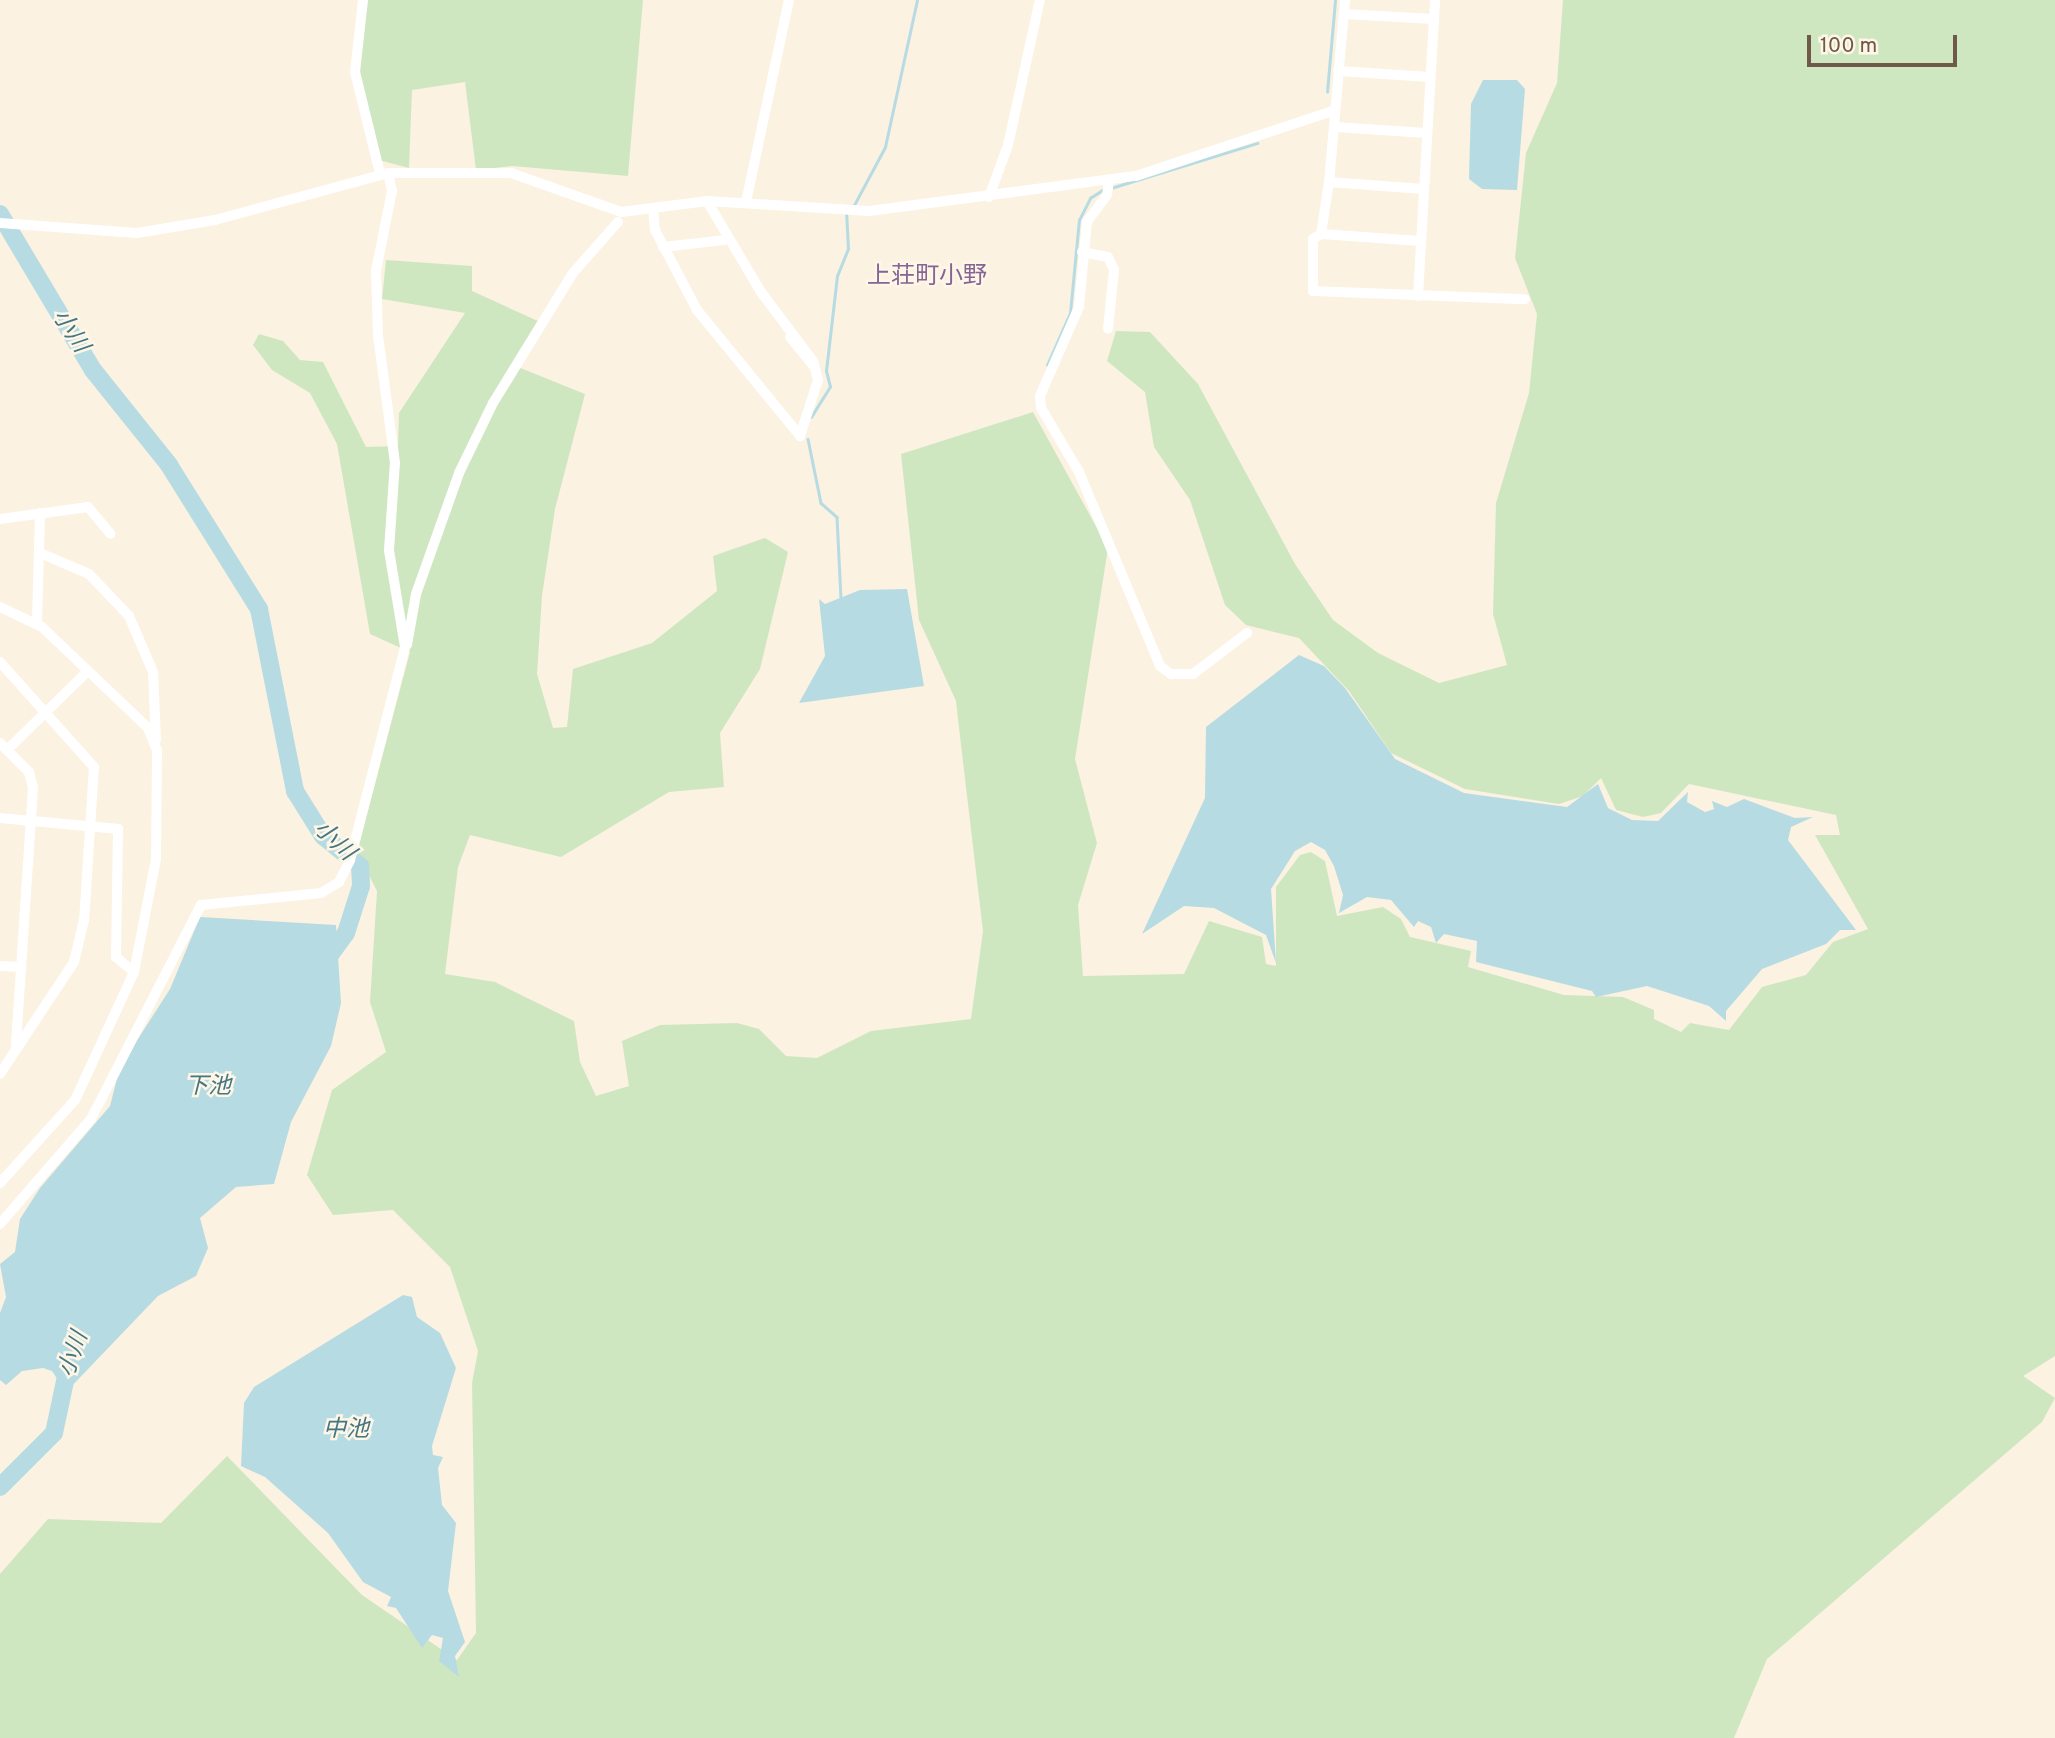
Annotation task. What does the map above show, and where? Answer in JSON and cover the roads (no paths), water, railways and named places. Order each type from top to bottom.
[{"type":"street","points":[[363,0],[355,72],[384,173],[392,191],[376,271],[378,336],[395,463],[389,550],[405,648]]},
{"type":"street","points":[[746,202],[789,0]]},
{"type":"street","points":[[989,197],[1008,145],[1040,0]]},
{"type":"street","points":[[1321,234],[1336,127],[1333,110],[1345,0]]},
{"type":"street","points":[[1418,296],[1435,0]]},
{"type":"street","points":[[1344,14],[1434,19]]},
{"type":"street","points":[[1338,71],[1430,77]]},
{"type":"street","points":[[0,223],[137,233],[215,220],[384,173],[511,173],[621,212],[746,202],[869,211],[1109,181],[1333,110]]},
{"type":"street","points":[[1336,127],[1426,133]]},
{"type":"street","points":[[1109,181],[1107,195],[1087,222],[1077,317],[1040,397],[1041,408],[1079,472],[1160,666],[1171,674],[1193,674],[1247,634]]},
{"type":"street","points":[[1329,182],[1423,189]]},
{"type":"street","points":[[653,208],[663,247],[710,329],[800,436],[814,395],[815,367],[710,206]]},
{"type":"street","points":[[710,206],[724,240],[800,355],[815,367]]},
{"type":"street","points":[[0,1224],[91,1119],[201,905],[307,897],[339,882],[354,849],[416,594],[459,473],[493,403],[573,273],[618,222]]},
{"type":"street","points":[[1420,241],[1321,234],[1313,239],[1313,291],[1525,299]]},
{"type":"street","points":[[663,247],[724,240]]},
{"type":"street","points":[[1082,252],[1108,257],[1114,271],[1108,329]]},
{"type":"street","points":[[0,519],[88,507],[111,534]]},
{"type":"street","points":[[37,622],[40,513]]},
{"type":"street","points":[[0,1183],[75,1100],[134,972],[156,859],[153,672],[130,616],[89,574],[40,553]]},
{"type":"street","points":[[0,607],[37,622],[156,740]]},
{"type":"street","points":[[0,662],[47,710],[94,767],[84,920],[74,962],[0,1073]]},
{"type":"street","points":[[16,1048],[30,820],[29,772],[3,746],[88,672]]},
{"type":"street","points":[[0,818],[111,826],[121,838],[116,957],[134,972]]},
{"type":"street","points":[[0,966],[21,967]]},
{"type":"water","points":[[1483,80],[1517,80],[1525,89],[1517,190],[1482,189],[1469,179],[1471,104]]},
{"type":"water","points":[[907,589],[924,686],[799,703],[825,656],[819,599],[825,604],[860,590]]},
{"type":"water","points":[[1299,655],[1324,666],[1345,688],[1395,759],[1464,793],[1567,807],[1598,784],[1608,808],[1632,820],[1658,821],[1688,792],[1687,802],[1705,812],[1714,809],[1712,801],[1727,807],[1744,799],[1795,818],[1813,817],[1791,827],[1788,840],[1856,930],[1840,930],[1826,944],[1762,969],[1726,1011],[1726,1021],[1709,1006],[1647,986],[1596,997],[1592,991],[1476,962],[1477,941],[1444,934],[1436,943],[1431,927],[1418,921],[1414,927],[1391,900],[1367,897],[1339,913],[1343,895],[1334,866],[1325,850],[1311,842],[1295,851],[1271,889],[1276,963],[1266,935],[1214,908],[1184,906],[1142,934],[1205,798],[1206,727]]},
{"type":"water","name":"下池","points":[[200,917],[336,925],[341,1003],[331,1046],[291,1122],[274,1184],[236,1187],[200,1218],[208,1248],[196,1276],[158,1296],[66,1392],[52,1371],[43,1368],[22,1371],[6,1385],[0,1380],[0,1313],[6,1297],[0,1264],[15,1252],[20,1219],[40,1188],[110,1106],[120,1067],[170,989]]},
{"type":"water","name":"中池","points":[[403,1295],[412,1297],[417,1317],[440,1333],[456,1368],[432,1446],[433,1455],[443,1457],[438,1468],[442,1505],[456,1523],[448,1591],[465,1642],[455,1656],[459,1677],[439,1661],[443,1638],[432,1635],[422,1648],[396,1608],[387,1606],[391,1597],[363,1582],[328,1533],[265,1477],[241,1466],[244,1403],[254,1387]]},
{"type":"waterway","points":[[853,207],[885,147],[917,0]]},
{"type":"waterway","points":[[1327,92],[1335,0]]},
{"type":"waterway","points":[[1111,188],[1257,143]]},
{"type":"waterway","points":[[1047,365],[1070,313],[1079,220],[1090,198],[1104,189]]},
{"type":"waterway","name":"小川","points":[[0,214],[93,370],[169,465],[259,609],[295,791],[323,836],[360,866],[361,886],[346,933],[326,961]]},
{"type":"waterway","points":[[811,417],[830,387],[826,371],[837,276],[848,249],[846,214]]},
{"type":"waterway","points":[[808,439],[821,503],[837,517],[841,600]]},
{"type":"waterway","name":"小川","points":[[0,1487],[54,1433],[68,1367]]},
{"type":"district","name":"上荘町小野","points":[[927,278]]}]
